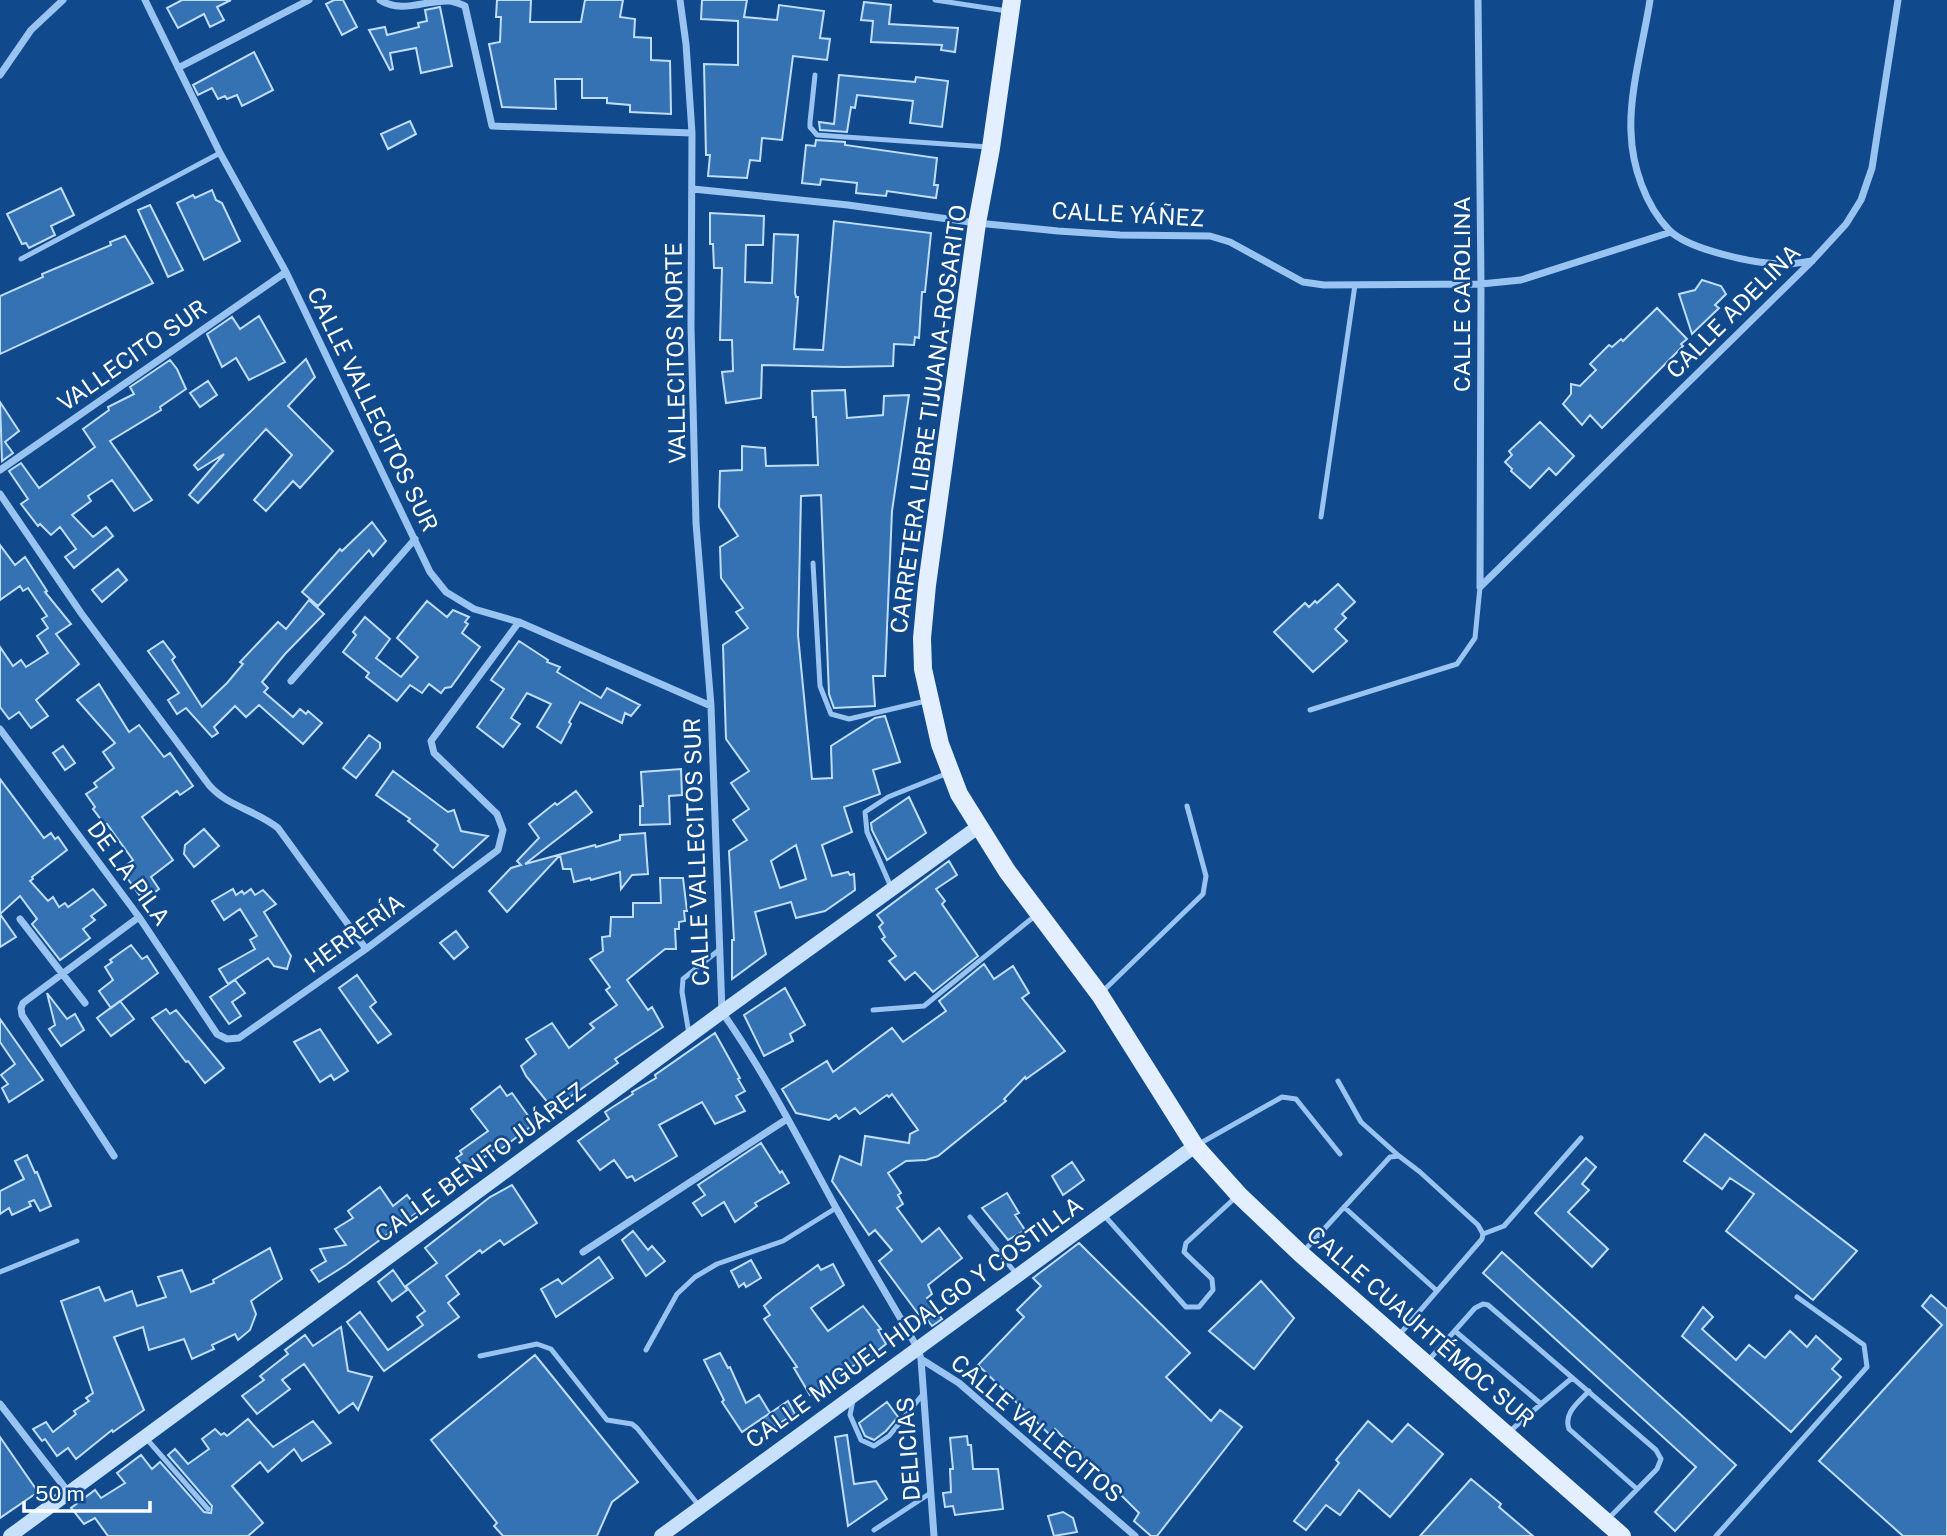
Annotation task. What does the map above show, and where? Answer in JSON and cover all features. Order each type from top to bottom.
[{"type":"main road","name":"CARRETERA LIBRE TIJUANA-ROSARITO","points":[[1011,6],[991,148],[977,223],[927,585],[922,638],[923,669],[940,744],[959,794],[978,827],[1038,913],[1100,995],[1195,1146]]},
{"type":"main road","name":"CALLE CUAUHTÉMOC SUR","points":[[1195,1146],[1239,1195],[1301,1254],[1622,1536]]},
{"type":"street","points":[[0,75],[31,30],[63,0]]},
{"type":"street","name":"CALLE VALLECITOS SUR","points":[[145,0],[220,153],[286,272],[430,572],[446,592],[474,609],[519,622],[711,706],[722,1012],[743,1042],[920,1354]]},
{"type":"street","points":[[178,68],[309,0]]},
{"type":"street","points":[[380,0],[387,5],[399,7],[451,0],[465,6],[492,126],[692,133]]},
{"type":"street","name":"VALLECITOS NORTE","points":[[680,0],[692,133],[691,327],[696,509],[711,706]]},
{"type":"street","name":"CALLE CAROLINA","points":[[1478,0],[1480,587]]},
{"type":"street","points":[[1650,0],[1631,130],[1633,155],[1652,207],[1671,232],[1702,248],[1783,265],[1812,261]]},
{"type":"street","name":"CALLE ADELINA","points":[[1480,587],[1812,261],[1846,224],[1861,200],[1872,168],[1898,0]]},
{"type":"street","name":"CALLE YÁÑEZ","points":[[693,190],[848,205],[977,223],[1120,235],[1210,236],[1230,242],[1303,282],[1324,285],[1481,284],[1521,280],[1671,232]]},
{"type":"street","name":"VALLECITO SUR","points":[[0,470],[286,272]]},
{"type":"street","points":[[0,494],[81,614],[209,785],[228,802],[268,820],[278,828],[366,949]]},
{"type":"street","points":[[290,681],[415,539]]},
{"type":"street","name":"HERRERÍA","points":[[227,1039],[239,1038],[366,949],[498,850],[503,830],[497,814],[434,753],[431,741],[519,622]]},
{"type":"street","name":"DE LA PILA","points":[[0,729],[139,917],[218,1034],[227,1039]]},
{"type":"street","name":"CALLE BENITO JUÁREZ","points":[[10,1536],[978,827]]},
{"type":"street","points":[[114,1156],[22,1014],[21,1008],[23,1003],[139,917]]},
{"type":"street","points":[[20,919],[85,1003]]},
{"type":"street","points":[[583,1252],[787,1119]]},
{"type":"street","name":"CALLE MIGUEL HIDALGO Y COSTILLA","points":[[661,1536],[854,1395],[920,1354],[1018,1276],[1195,1146]]},
{"type":"street","name":"DELICIAS","points":[[920,1354],[934,1536]]},
{"type":"street","name":"CALLE VALLECITOS","points":[[920,1354],[959,1383],[1135,1536]]},
{"type":"street","points":[[0,1404],[69,1493]]},
{"type":"lane","points":[[935,0],[1011,6]]},
{"type":"lane","points":[[815,75],[810,127],[817,135],[991,148]]},
{"type":"lane","points":[[21,259],[220,153]]},
{"type":"lane","points":[[1321,517],[1355,285]]},
{"type":"lane","points":[[813,563],[820,686],[831,714],[849,719],[929,700]]},
{"type":"lane","points":[[1310,710],[1457,664],[1475,638],[1480,587]]},
{"type":"lane","points":[[892,889],[867,832],[865,812],[888,797],[951,772]]},
{"type":"lane","points":[[1100,995],[1203,894],[1206,876],[1187,806]]},
{"type":"lane","points":[[873,1010],[925,1006],[1038,913]]},
{"type":"lane","points":[[690,1036],[682,992],[683,979],[719,950]]},
{"type":"lane","points":[[1338,1081],[1361,1122],[1478,1225],[1483,1234],[1480,1243],[1397,1337]]},
{"type":"lane","points":[[1195,1146],[1282,1097],[1296,1100],[1340,1154]]},
{"type":"lane","points":[[1483,1234],[1503,1226],[1581,1138]]},
{"type":"lane","points":[[1301,1254],[1386,1159],[1399,1156]]},
{"type":"lane","points":[[1102,1213],[1186,1307],[1199,1307],[1213,1290],[1212,1279],[1184,1252],[1186,1242],[1239,1195]]},
{"type":"lane","points":[[1344,1207],[1436,1290]]},
{"type":"lane","points":[[646,1350],[677,1294],[695,1277],[717,1264],[783,1241],[836,1208]]},
{"type":"lane","points":[[970,1217],[1018,1276]]},
{"type":"lane","points":[[0,1272],[77,1241]]},
{"type":"lane","points":[[1716,1536],[1867,1367],[1864,1345],[1797,1297]]},
{"type":"lane","points":[[1426,1363],[1475,1308],[1483,1304],[1488,1305],[1589,1391],[1660,1454],[1660,1464],[1606,1522]]},
{"type":"lane","points":[[1455,1331],[1541,1404]]},
{"type":"lane","points":[[480,1356],[537,1344],[551,1349],[607,1420],[632,1424],[637,1428],[699,1507]]},
{"type":"lane","points":[[1506,1434],[1572,1378]]},
{"type":"lane","points":[[1589,1391],[1569,1413],[1569,1429],[1637,1489]]},
{"type":"lane","points":[[854,1395],[850,1415],[861,1440],[874,1446],[890,1436],[923,1394]]},
{"type":"lane","points":[[145,1437],[208,1509]]},
{"type":"lane","points":[[874,1530],[929,1494]]},
{"type":"building","points":[[182,0],[231,0],[217,7],[224,20],[210,27],[204,14],[178,28],[167,8]]},
{"type":"building","points":[[343,0],[357,27],[342,35],[326,4]]},
{"type":"building","points":[[497,0],[531,0],[530,22],[581,22],[585,0],[623,0],[620,17],[635,19],[634,37],[651,38],[651,60],[670,61],[671,114],[630,112],[630,105],[607,103],[607,98],[582,98],[582,79],[555,79],[556,109],[502,107],[489,44],[500,42],[501,17],[496,17]]},
{"type":"building","points":[[702,0],[747,0],[744,17],[777,20],[779,5],[824,11],[820,38],[830,39],[827,60],[793,56],[782,140],[762,138],[760,161],[750,160],[747,178],[708,176],[710,155],[706,155],[704,64],[738,65],[738,21],[701,19]]},
{"type":"building","points":[[864,2],[891,5],[889,24],[958,28],[955,52],[941,50],[942,45],[871,42],[873,21],[861,20]]},
{"type":"building","points":[[440,7],[452,66],[421,73],[416,48],[390,53],[393,69],[390,70],[369,30],[385,27],[387,35],[419,27],[418,23],[427,21],[425,10]]},
{"type":"building","points":[[254,52],[273,90],[242,106],[237,95],[218,99],[212,88],[198,95],[193,85]]},
{"type":"building","points":[[839,75],[915,82],[916,77],[948,81],[942,127],[910,123],[913,101],[857,95],[855,108],[851,107],[847,132],[820,130],[819,122],[834,124]]},
{"type":"building","points":[[410,121],[416,134],[388,149],[381,134]]},
{"type":"building","points":[[816,140],[845,142],[845,145],[937,158],[934,185],[938,185],[936,198],[887,191],[886,196],[856,193],[857,183],[821,179],[820,185],[802,183],[806,145],[815,146]]},
{"type":"building","points":[[61,188],[74,215],[51,226],[55,235],[29,248],[26,243],[22,244],[7,214]]},
{"type":"building","points":[[212,190],[216,200],[222,203],[240,241],[204,260],[177,203]]},
{"type":"building","points":[[150,205],[183,270],[168,277],[138,210]]},
{"type":"building","points":[[710,213],[764,216],[763,245],[746,245],[745,282],[772,283],[774,234],[798,235],[795,293],[798,297],[794,349],[823,350],[834,221],[931,233],[925,292],[922,292],[919,338],[915,337],[914,345],[894,344],[893,366],[762,365],[761,398],[726,403],[722,372],[733,371],[732,340],[720,340],[722,268],[714,268],[713,244],[710,244]]},
{"type":"building","points":[[125,236],[153,283],[0,354],[0,296]]},
{"type":"building","points":[[1702,280],[1721,286],[1726,294],[1715,305],[1719,308],[1692,334],[1679,294],[1695,290]]},
{"type":"building","points":[[1657,308],[1687,339],[1681,344],[1683,346],[1602,428],[1590,415],[1582,425],[1563,404],[1571,394],[1571,384],[1580,386],[1596,370],[1590,364],[1609,345],[1612,347],[1621,339],[1623,341]]},
{"type":"building","points":[[259,316],[285,362],[249,380],[236,358],[222,367],[207,334],[232,317],[240,329]]},
{"type":"building","points":[[306,359],[315,377],[288,406],[333,451],[300,488],[293,481],[266,511],[254,500],[292,455],[266,429],[198,503],[189,495],[224,454],[198,470],[194,465]]},
{"type":"building","points":[[170,360],[186,389],[160,407],[161,410],[110,441],[152,500],[134,511],[112,480],[88,496],[91,501],[72,515],[93,537],[106,527],[113,536],[74,568],[65,557],[76,549],[60,527],[51,535],[40,524],[38,526],[21,504],[28,499],[9,471],[21,463],[39,488],[95,447],[83,429],[109,410],[108,407],[134,394],[130,387]]},
{"type":"building","points":[[208,381],[217,395],[200,407],[190,393]]},
{"type":"building","points":[[845,390],[847,418],[883,415],[884,396],[909,395],[892,511],[885,676],[873,676],[875,706],[834,708],[829,694],[821,495],[801,496],[798,635],[812,779],[832,778],[831,746],[875,718],[885,716],[900,762],[873,770],[880,794],[844,807],[852,832],[822,845],[832,876],[848,872],[850,875],[854,874],[855,890],[825,911],[796,918],[791,902],[755,912],[766,954],[732,979],[734,940],[729,851],[747,840],[733,820],[749,809],[731,783],[749,771],[726,739],[723,645],[748,628],[736,612],[743,608],[721,578],[720,547],[738,536],[719,507],[720,471],[742,470],[742,446],[765,448],[766,466],[818,465],[812,391]],"holes":[[[796,845],[806,879],[780,888],[771,861]]]},
{"type":"building","points":[[0,402],[19,431],[5,442],[13,453],[2,461]]},
{"type":"building","points":[[1540,422],[1574,456],[1556,475],[1549,468],[1530,488],[1505,462],[1512,455],[1509,451]]},
{"type":"building","points":[[372,522],[386,541],[373,556],[369,550],[318,606],[302,592],[340,549],[342,551]]},
{"type":"building","points":[[0,545],[15,565],[25,557],[47,591],[45,592],[71,624],[56,634],[79,664],[36,700],[48,716],[31,728],[19,712],[9,719],[0,707],[0,647],[13,666],[21,660],[26,667],[48,653],[37,636],[48,628],[42,619],[47,616],[28,588],[23,591],[20,586],[0,600]]},
{"type":"building","points":[[118,569],[127,580],[102,602],[92,590]]},
{"type":"building","points":[[1338,584],[1355,602],[1342,614],[1346,618],[1335,629],[1347,641],[1313,672],[1274,632],[1305,603],[1309,607],[1315,601],[1317,603]]},
{"type":"building","points":[[309,600],[324,614],[262,682],[268,688],[264,692],[293,717],[300,709],[306,714],[308,711],[322,723],[303,744],[259,705],[246,717],[235,706],[214,727],[218,733],[212,737],[186,708],[177,714],[168,700],[179,693],[148,651],[163,641],[175,657],[172,660],[202,707],[227,683],[243,664],[240,662],[278,622],[286,629]]},
{"type":"building","points":[[427,601],[447,617],[453,610],[469,617],[462,633],[480,647],[451,687],[445,688],[441,693],[429,684],[422,693],[410,685],[397,701],[366,677],[369,673],[343,652],[356,635],[353,632],[365,617],[390,639],[376,658],[401,677],[418,657],[397,638]]},
{"type":"building","points":[[519,641],[548,660],[547,662],[560,667],[557,672],[601,698],[607,688],[640,705],[631,716],[625,713],[622,723],[580,702],[561,743],[537,727],[551,704],[527,693],[511,718],[520,724],[503,747],[477,727],[504,689],[491,680]]},
{"type":"building","points":[[99,684],[129,732],[139,725],[164,757],[170,753],[193,786],[180,795],[177,791],[142,817],[173,860],[151,877],[159,889],[147,898],[143,893],[140,896],[125,875],[128,873],[124,867],[133,860],[93,809],[95,807],[86,794],[97,787],[94,783],[114,768],[103,752],[115,743],[77,700]]},
{"type":"building","points":[[369,735],[380,743],[380,748],[356,778],[343,768]]},
{"type":"building","points":[[63,746],[75,763],[65,770],[53,753]]},
{"type":"building","points":[[681,769],[682,795],[669,796],[670,824],[640,825],[640,806],[643,806],[641,772]]},
{"type":"building","points":[[393,771],[448,812],[454,810],[461,831],[488,836],[453,868],[434,850],[438,845],[408,821],[410,819],[376,795]]},
{"type":"building","points":[[0,779],[44,838],[51,833],[55,839],[58,837],[67,850],[30,881],[48,901],[53,897],[59,907],[65,903],[68,907],[93,889],[106,905],[91,916],[95,920],[83,929],[90,938],[60,960],[32,924],[37,919],[20,896],[0,914]]},
{"type":"building","points":[[576,791],[592,812],[525,864],[595,845],[596,847],[620,840],[620,835],[645,833],[648,874],[632,875],[621,889],[620,872],[574,882],[571,869],[563,869],[560,855],[507,912],[489,891],[511,868],[521,865],[517,861],[539,838],[529,824],[555,803],[557,805]]},
{"type":"building","points":[[909,797],[926,833],[887,860],[871,823]]},
{"type":"building","points":[[204,829],[219,846],[194,867],[184,854],[185,845]]},
{"type":"building","points":[[949,861],[957,875],[936,889],[945,901],[942,904],[978,956],[933,992],[915,972],[905,980],[889,961],[896,956],[882,939],[885,937],[879,927],[883,923],[877,915]]},
{"type":"building","points":[[660,878],[683,878],[687,911],[684,911],[685,921],[679,922],[679,929],[675,929],[676,949],[665,949],[627,980],[648,1010],[652,1007],[663,1027],[615,1059],[618,1063],[553,1109],[521,1066],[536,1054],[526,1039],[552,1023],[569,1048],[594,1028],[590,1024],[617,1005],[606,990],[610,987],[590,959],[603,951],[602,937],[610,936],[611,917],[633,917],[633,903],[661,903]]},
{"type":"building","points":[[233,889],[236,895],[251,889],[255,895],[263,890],[276,904],[264,912],[291,956],[287,969],[274,966],[268,958],[228,984],[219,969],[255,949],[250,940],[257,936],[240,909],[224,920],[212,901]]},
{"type":"building","points":[[0,914],[16,937],[0,947]]},
{"type":"building","points":[[456,931],[468,947],[454,959],[440,943]]},
{"type":"building","points":[[131,945],[142,959],[147,956],[158,973],[111,1008],[99,991],[113,980],[105,967],[112,962],[110,960]]},
{"type":"building","points":[[984,964],[994,979],[1013,966],[1029,993],[1022,998],[1065,1051],[1026,1079],[1025,1077],[1004,1099],[1006,1101],[938,1156],[906,1161],[888,1173],[901,1193],[898,1195],[903,1204],[897,1208],[922,1242],[939,1228],[962,1258],[928,1285],[932,1294],[927,1298],[942,1319],[932,1326],[922,1313],[919,1315],[879,1261],[892,1250],[875,1230],[869,1235],[832,1181],[840,1156],[861,1165],[865,1136],[909,1143],[910,1134],[918,1130],[892,1094],[860,1114],[855,1108],[839,1119],[836,1115],[829,1120],[796,1113],[782,1089],[827,1061],[833,1072],[892,1028],[903,1042],[946,1011],[939,1001]]},
{"type":"building","points":[[357,975],[376,1002],[370,1007],[391,1034],[378,1043],[339,988]]},
{"type":"building","points":[[235,980],[245,993],[232,1002],[241,1016],[229,1024],[210,997]]},
{"type":"building","points":[[785,988],[805,1025],[790,1034],[793,1041],[764,1056],[744,1015]]},
{"type":"building","points":[[47,993],[67,1019],[75,1014],[84,1030],[61,1046],[49,1029],[55,1025]]},
{"type":"building","points":[[120,1001],[134,1019],[111,1036],[97,1018]]},
{"type":"building","points":[[166,1009],[170,1014],[176,1010],[224,1068],[205,1083],[152,1018]]},
{"type":"building","points":[[0,1019],[43,1080],[9,1102],[2,1088],[8,1084],[1,1075],[15,1064],[0,1042]]},
{"type":"building","points":[[320,1029],[348,1071],[334,1080],[331,1075],[320,1082],[294,1042]]},
{"type":"building","points":[[715,1033],[745,1091],[736,1096],[745,1111],[715,1124],[702,1102],[659,1125],[677,1156],[635,1181],[632,1176],[627,1178],[614,1160],[600,1170],[578,1141],[609,1119],[605,1112],[656,1078],[655,1075]]},
{"type":"building","points":[[500,1086],[507,1096],[512,1093],[534,1124],[501,1149],[499,1147],[466,1170],[456,1158],[462,1154],[460,1151],[488,1131],[471,1109]]},
{"type":"building","points":[[1705,1134],[1857,1251],[1813,1300],[1726,1231],[1754,1194],[1730,1178],[1722,1189],[1684,1161]]},
{"type":"building","points":[[761,1143],[789,1183],[755,1203],[757,1206],[735,1222],[724,1202],[702,1216],[693,1203],[705,1195],[698,1185]]},
{"type":"building","points":[[27,1155],[51,1206],[40,1211],[34,1200],[29,1202],[31,1206],[12,1215],[9,1208],[0,1214],[0,1191],[24,1179],[15,1161]]},
{"type":"building","points":[[1586,1158],[1596,1167],[1582,1184],[1589,1190],[1568,1212],[1608,1249],[1592,1267],[1535,1213]]},
{"type":"building","points":[[1072,1162],[1084,1180],[1063,1195],[1052,1176]]},
{"type":"building","points":[[512,1185],[537,1223],[504,1245],[500,1240],[482,1253],[480,1250],[446,1276],[459,1294],[448,1303],[459,1317],[384,1371],[347,1322],[360,1312],[388,1350],[423,1325],[417,1317],[425,1311],[406,1286],[437,1263],[425,1248],[490,1197]]},
{"type":"building","points":[[380,1187],[393,1206],[407,1195],[419,1211],[319,1282],[311,1270],[326,1261],[320,1249],[346,1245],[335,1229],[353,1218],[348,1211]]},
{"type":"building","points":[[1007,1193],[1019,1213],[1015,1215],[1025,1230],[1008,1240],[982,1208]]},
{"type":"building","points":[[633,1231],[648,1250],[652,1246],[665,1261],[646,1276],[622,1240]]},
{"type":"building","points":[[1079,1243],[1190,1353],[1166,1377],[1211,1421],[1220,1410],[1242,1427],[1157,1536],[1151,1536],[1134,1521],[1139,1513],[1055,1429],[1050,1435],[978,1365],[1024,1317],[1017,1310],[1041,1286],[1033,1278]]},
{"type":"building","points":[[270,1248],[282,1279],[251,1301],[256,1314],[250,1330],[238,1340],[235,1334],[212,1345],[214,1349],[192,1359],[184,1339],[149,1350],[143,1327],[114,1337],[144,1410],[113,1432],[112,1430],[76,1459],[68,1448],[57,1456],[45,1439],[42,1441],[33,1429],[46,1422],[53,1432],[76,1414],[74,1411],[89,1401],[86,1398],[93,1393],[61,1301],[99,1287],[105,1301],[132,1291],[137,1306],[166,1297],[158,1277],[182,1270],[191,1292],[214,1283],[213,1280]]},
{"type":"building","points":[[1502,1252],[1736,1465],[1675,1531],[1655,1512],[1696,1467],[1483,1273]]},
{"type":"building","points":[[599,1257],[613,1278],[556,1317],[541,1289],[558,1279],[562,1284]]},
{"type":"building","points":[[751,1260],[761,1278],[746,1287],[744,1283],[739,1287],[731,1271]]},
{"type":"building","points":[[833,1264],[844,1285],[811,1308],[828,1331],[863,1306],[881,1329],[878,1330],[886,1344],[876,1352],[878,1355],[865,1364],[862,1360],[810,1395],[794,1368],[797,1367],[764,1319],[770,1315],[764,1306],[818,1265],[821,1270]]},
{"type":"building","points":[[393,1270],[407,1290],[392,1301],[378,1282]]},
{"type":"building","points":[[1261,1281],[1294,1318],[1254,1369],[1209,1331]]},
{"type":"building","points":[[1931,1295],[1947,1309],[1947,1536],[1903,1536],[1819,1461],[1942,1325],[1922,1306]]},
{"type":"building","points":[[1703,1307],[1713,1317],[1702,1329],[1736,1360],[1749,1345],[1765,1358],[1790,1331],[1807,1347],[1816,1336],[1841,1359],[1832,1369],[1841,1377],[1791,1432],[1682,1336]]},
{"type":"building","points":[[341,1327],[348,1371],[372,1377],[358,1410],[353,1403],[339,1413],[304,1364],[282,1380],[290,1389],[257,1414],[242,1396],[264,1380],[260,1376],[288,1354],[285,1350],[305,1335],[313,1346]]},
{"type":"building","points":[[720,1353],[728,1368],[730,1367],[746,1403],[759,1395],[770,1413],[742,1432],[722,1402],[724,1400],[704,1360]]},
{"type":"building","points":[[535,1355],[638,1482],[612,1502],[597,1536],[503,1536],[494,1526],[497,1523],[431,1440]]},
{"type":"building","points":[[788,1401],[795,1414],[766,1431],[760,1420]]},
{"type":"building","points":[[887,1402],[898,1417],[874,1440],[865,1436],[859,1423]]},
{"type":"building","points":[[248,1419],[273,1447],[313,1421],[331,1443],[302,1461],[294,1449],[268,1472],[260,1462],[232,1486],[263,1523],[248,1536],[108,1536],[95,1518],[84,1524],[71,1508],[95,1490],[101,1498],[125,1483],[117,1473],[141,1455],[152,1469],[160,1462],[204,1512],[211,1513],[212,1506],[168,1455],[175,1449],[188,1464],[209,1449],[202,1439],[215,1429],[221,1435],[224,1433],[227,1436]]},
{"type":"building","points":[[1368,1421],[1392,1442],[1408,1424],[1443,1454],[1390,1517],[1359,1490],[1340,1515],[1326,1505],[1306,1530],[1294,1521],[1339,1463],[1336,1460]]},
{"type":"building","points":[[847,1435],[854,1484],[876,1481],[887,1499],[848,1526],[835,1437]]},
{"type":"building","points":[[967,1436],[968,1445],[971,1445],[973,1469],[998,1469],[1003,1509],[955,1515],[953,1506],[945,1507],[943,1493],[951,1492],[950,1469],[953,1469],[950,1438]]},
{"type":"building","points":[[0,1437],[38,1492],[0,1518]]},
{"type":"building","points":[[1471,1479],[1501,1504],[1499,1507],[1533,1536],[1420,1536]]},
{"type":"building","points":[[1063,1512],[1073,1518],[1077,1532],[1054,1536],[1048,1516]]}]
